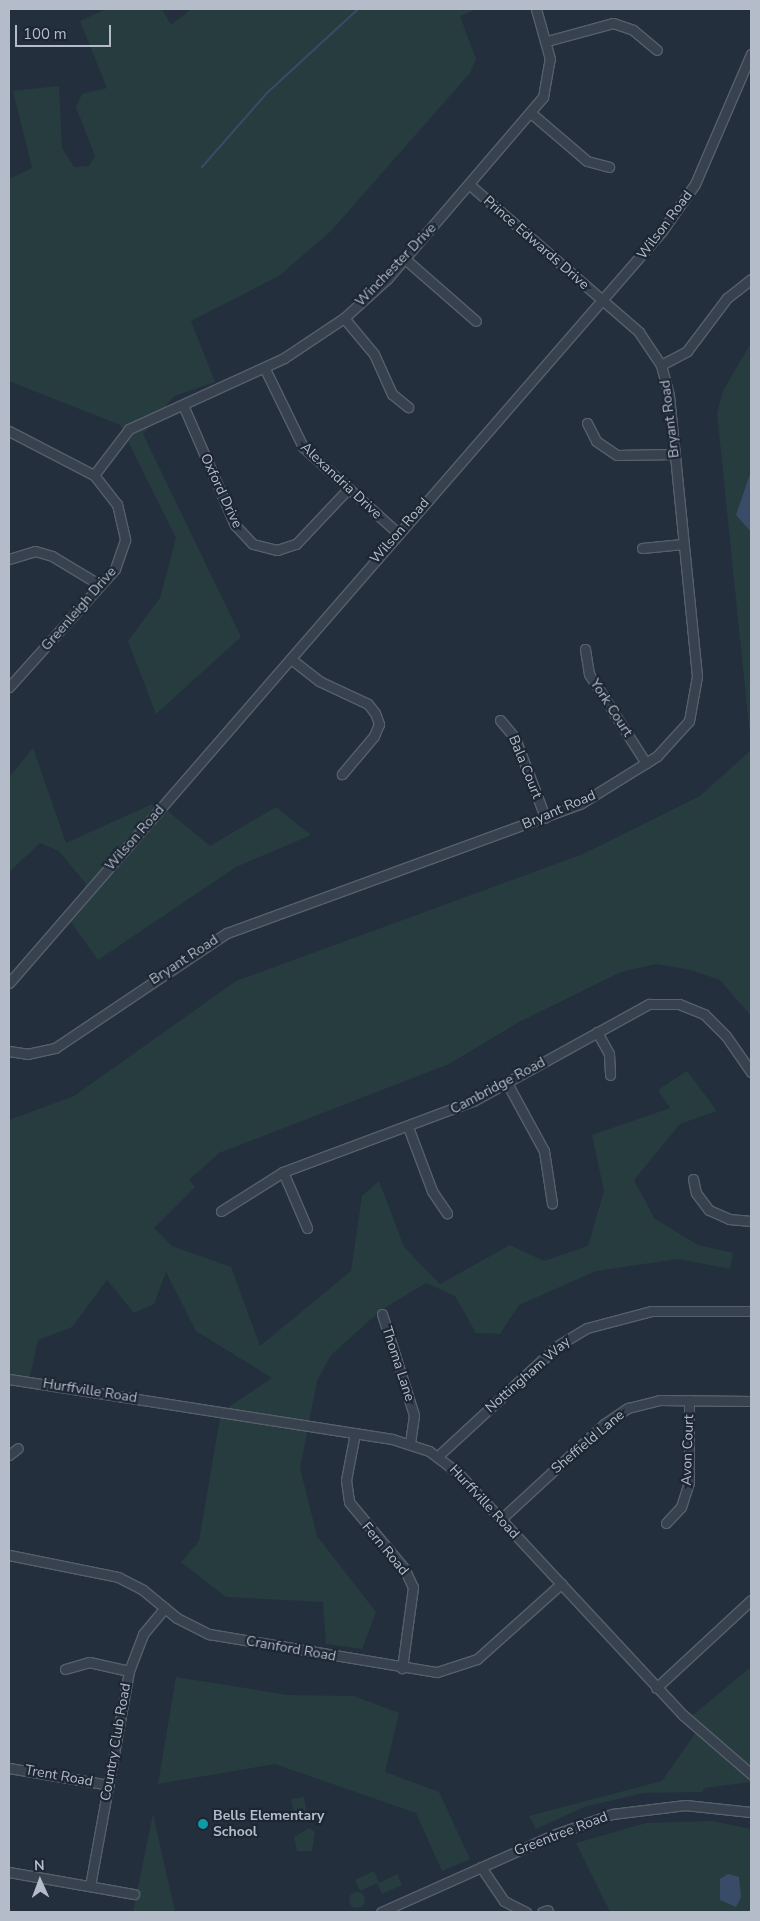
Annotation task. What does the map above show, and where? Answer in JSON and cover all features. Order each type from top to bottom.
[{"type":"street","name":"Winchester Drive","points":[[94,475],[129,429],[265,369],[344,318],[405,259],[532,114],[549,78],[547,41],[536,9]]},
{"type":"street","points":[[547,41],[613,23],[633,30],[657,50]]},
{"type":"street","name":"Wilson Road","points":[[9,983],[602,300],[685,201],[751,54]]},
{"type":"street","points":[[532,114],[587,160],[609,167]]},
{"type":"street","name":"Prince Edwards Drive","points":[[470,185],[602,300]]},
{"type":"street","points":[[405,259],[476,321]]},
{"type":"street","points":[[661,365],[687,351],[727,298],[751,279]]},
{"type":"street","name":"Bryant Road","points":[[9,1051],[27,1054],[55,1048],[227,932],[544,818],[591,798],[646,763],[680,735],[696,695],[684,544],[674,454],[661,365],[639,332],[602,300]]},
{"type":"street","points":[[344,318],[374,354],[392,394],[408,407]]},
{"type":"street","name":"Alexandria Drive","points":[[265,369],[301,445],[398,533]]},
{"type":"street","name":"Oxford Drive","points":[[182,405],[235,525],[253,544],[277,550],[296,544],[348,489]]},
{"type":"street","points":[[587,423],[596,441],[617,454],[674,454]]},
{"type":"street","name":"Greenleigh Drive","points":[[9,431],[94,475],[110,490],[124,522],[122,555],[100,585],[9,687]]},
{"type":"street","points":[[642,548],[684,544]]},
{"type":"street","points":[[9,559],[35,551],[52,556],[100,585]]},
{"type":"street","name":"York Court","points":[[585,649],[589,674],[646,763]]},
{"type":"street","points":[[291,659],[319,681],[368,704],[375,713],[379,724],[374,736],[342,774]]},
{"type":"street","name":"Bala Court","points":[[500,720],[516,738],[544,818]]},
{"type":"street","name":"Cambridge Road","points":[[221,1211],[283,1172],[408,1127],[507,1083],[649,1004],[685,1005],[715,1024],[751,1072]]},
{"type":"street","points":[[597,1032],[609,1054],[610,1074]]},
{"type":"street","points":[[507,1083],[544,1151],[552,1203]]},
{"type":"street","points":[[408,1127],[432,1191],[447,1213]]},
{"type":"street","points":[[283,1172],[307,1228]]},
{"type":"street","points":[[693,1179],[696,1193],[709,1210],[729,1220],[751,1221]]},
{"type":"street","name":"Nottingham Way","points":[[438,1456],[557,1346],[587,1328],[651,1311],[751,1311]]},
{"type":"street","name":"Thoma Lane","points":[[382,1314],[414,1415],[410,1444]]},
{"type":"street","name":"Hurffville Road","points":[[9,1379],[355,1433],[410,1444],[438,1456],[561,1584],[656,1688],[751,1774]]},
{"type":"street","name":"Avon Court","points":[[666,1523],[681,1507],[689,1483],[689,1400]]},
{"type":"street","name":"Sheffield Lane","points":[[500,1520],[621,1412],[651,1401],[751,1401]]},
{"type":"street","name":"Fern Road","points":[[355,1433],[346,1480],[349,1502],[404,1568],[413,1587],[402,1668]]},
{"type":"street","points":[[9,1455],[18,1448]]},
{"type":"street","name":"Cranford Road","points":[[9,1555],[118,1577],[190,1626],[220,1637],[402,1668],[437,1672],[465,1666],[561,1584]]},
{"type":"street","points":[[656,1688],[751,1600]]},
{"type":"street","name":"Country Club Road","points":[[90,1886],[129,1671],[143,1634],[165,1608]]},
{"type":"street","points":[[65,1669],[89,1662],[129,1671]]},
{"type":"street","name":"Trent Road","points":[[9,1768],[109,1785]]},
{"type":"street","name":"Greentree Road","points":[[382,1912],[570,1827],[627,1810],[685,1805],[751,1812]]},
{"type":"street","points":[[481,1867],[504,1901],[526,1912]]},
{"type":"street","points":[[9,1872],[134,1894]]},
{"type":"green space","points":[[106,9],[162,9],[171,25],[191,9],[477,9],[460,16],[476,59],[470,73],[331,231],[279,276],[191,321],[215,382],[174,396],[143,434],[241,637],[156,714],[128,641],[160,598],[176,538],[120,425],[9,381],[9,179],[32,168],[13,91],[59,86],[62,148],[74,167],[89,166],[95,156],[76,107],[82,94],[107,88],[80,21]]},
{"type":"green space","points":[[751,343],[751,746],[717,413],[723,391]]},
{"type":"green space","points":[[33,748],[66,843],[157,802],[210,846],[276,807],[311,835],[236,867],[98,960],[71,922],[86,884],[59,851],[40,843],[9,872],[9,777]]},
{"type":"green space","points":[[751,750],[751,1016],[720,980],[691,970],[656,964],[621,972],[519,1022],[449,1064],[219,1153],[189,1180],[195,1187],[154,1228],[172,1246],[231,1267],[260,1346],[351,1271],[362,1196],[379,1181],[404,1247],[440,1284],[510,1245],[544,1261],[588,1246],[604,1191],[592,1135],[670,1108],[658,1090],[687,1071],[717,1111],[680,1124],[634,1180],[655,1219],[698,1245],[733,1253],[730,1269],[678,1259],[596,1271],[519,1305],[500,1334],[476,1333],[455,1296],[426,1283],[381,1310],[331,1355],[317,1381],[300,1468],[317,1536],[376,1612],[362,1649],[326,1644],[323,1602],[226,1597],[181,1562],[199,1541],[221,1412],[272,1378],[196,1331],[166,1272],[154,1304],[134,1313],[107,1280],[72,1327],[38,1340],[28,1385],[9,1382],[9,1120],[74,1096],[236,981],[583,854],[700,796]]},
{"type":"green space","points":[[751,1667],[751,1782],[704,1788],[702,1792],[643,1793],[584,1807],[536,1829],[529,1816],[662,1781],[697,1731],[687,1720]]},
{"type":"green space","points":[[176,1677],[288,1695],[354,1696],[399,1713],[385,1772],[439,1792],[470,1859],[442,1871],[416,1813],[275,1764],[158,1784]]},
{"type":"green space","points":[[304,1797],[308,1821],[295,1823],[291,1799]]},
{"type":"green space","points":[[153,1814],[175,1912],[133,1912]]},
{"type":"green space","points":[[712,1821],[751,1829],[751,1912],[610,1912],[576,1843],[646,1823]]},
{"type":"green space","points":[[309,1828],[315,1832],[312,1851],[297,1851],[294,1837]]},
{"type":"green space","points":[[374,1871],[379,1883],[397,1874],[402,1885],[382,1894],[377,1883],[360,1891],[355,1880]]},
{"type":"green space","points":[[354,1892],[360,1892],[365,1897],[363,1906],[354,1908],[349,1903],[349,1897]]},
{"type":"water","points":[[751,471],[751,532],[736,515]]},
{"type":"water","points":[[728,1874],[739,1877],[741,1897],[736,1907],[720,1900],[720,1879]]},
{"type":"waterway","points":[[202,167],[267,93],[358,9]]},
{"type":"place","name":"Bells Elementary School","points":[[203,1824]]}]
